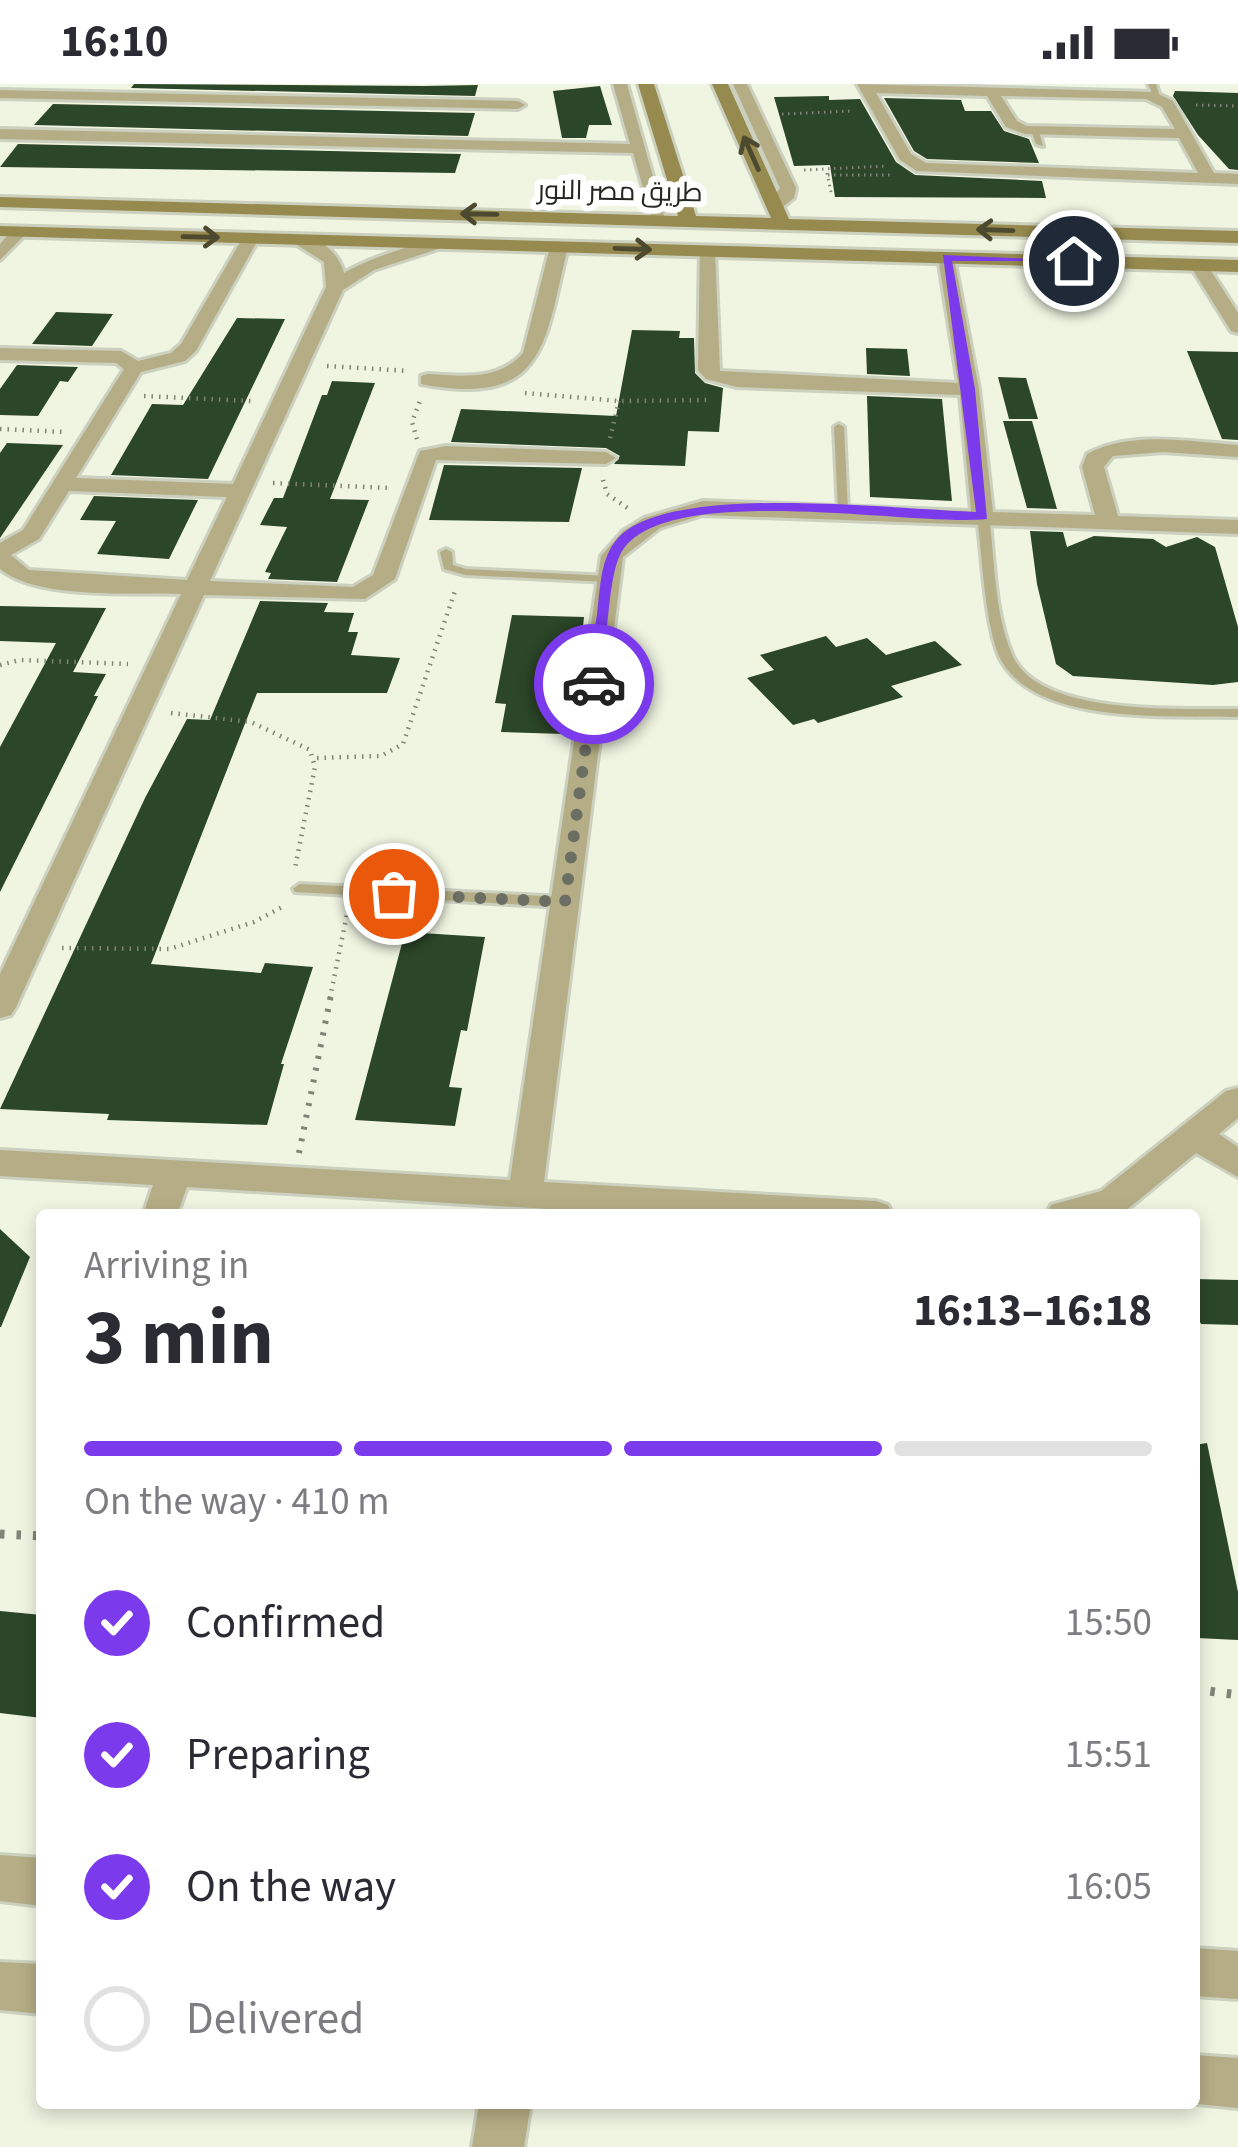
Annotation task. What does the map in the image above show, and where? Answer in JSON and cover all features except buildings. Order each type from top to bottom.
[{"type":"street","points":[[517,84],[520,146]]},
{"type":"street","points":[[620,84],[660,219]]},
{"type":"street","points":[[646,84],[688,219]]},
{"type":"street","points":[[720,84],[778,214]]},
{"type":"street","points":[[740,84],[788,194],[778,214]]},
{"type":"street","points":[[865,87],[1160,96],[1208,178]]},
{"type":"street","points":[[865,87],[914,165],[933,170],[1238,179]]},
{"type":"street","points":[[0,94],[94,90],[518,105]]},
{"type":"street","points":[[991,91],[1011,124],[1038,137],[1184,134]]},
{"type":"street","points":[[0,134],[639,149]]},
{"type":"street","name":"طريق مصر النور","points":[[0,202],[660,219],[778,214],[1238,237]]},
{"type":"street","points":[[51,232],[83,219],[85,210],[76,204]]},
{"type":"street","points":[[131,236],[122,228],[123,220],[152,206]]},
{"type":"street","points":[[0,255],[10,231]]},
{"type":"street","name":"طريق مصر النور","points":[[10,231],[1238,266]]},
{"type":"street","points":[[1138,234],[1162,249],[1147,263]]},
{"type":"street","points":[[251,238],[189,347],[178,357],[134,368],[31,534],[0,555],[20,575],[44,581],[337,596],[373,588],[383,579],[424,460],[436,452],[606,458]]},
{"type":"street","points":[[0,1007],[335,287],[338,273],[332,260],[300,239]]},
{"type":"street","points":[[335,287],[368,266],[444,244]]},
{"type":"street","points":[[428,380],[478,382],[524,366],[532,354],[559,247]]},
{"type":"street","points":[[706,251],[708,370],[737,381],[969,389]]},
{"type":"street","points":[[947,257],[969,389],[983,517]]},
{"type":"street","points":[[1198,264],[1238,327]]},
{"type":"street","points":[[0,353],[107,355],[121,357],[134,368]]},
{"type":"street","points":[[1108,521],[1093,467],[1094,458],[1102,452],[1136,447],[1238,452]]},
{"type":"street","points":[[62,484],[243,486]]},
{"type":"street","points":[[525,1195],[612,556],[629,534],[662,517],[703,508],[1238,527]]},
{"type":"street","points":[[1086,1209],[1112,1202],[1238,1100]]},
{"type":"street","points":[[1195,1135],[1238,1165]]},
{"type":"street","points":[[0,1163],[741,1209]]},
{"type":"street","points":[[162,1209],[174,1174]]},
{"type":"street","points":[[0,1878],[36,1881]]},
{"type":"street","points":[[1200,1972],[1238,1975]]},
{"type":"street","points":[[0,1985],[36,1988]]},
{"type":"street","points":[[1200,2081],[1238,2084]]},
{"type":"street","points":[[498,2147],[504,2109]]},
{"type":"lane","points":[[839,428],[843,512]]},
{"type":"lane","points":[[983,517],[1006,660],[1025,683],[1061,700],[1105,707],[1238,713]]},
{"type":"lane","points":[[446,552],[448,567],[465,572],[609,579]]},
{"type":"lane","points":[[300,889],[565,902]]},
{"type":"path","points":[[1160,96],[1238,106]]},
{"type":"path","points":[[754,115],[879,110]]},
{"type":"path","points":[[827,172],[914,165]]},
{"type":"path","points":[[854,168],[857,175]]},
{"type":"path","points":[[781,171],[918,176],[933,170]]},
{"type":"path","points":[[827,172],[831,192]]},
{"type":"path","points":[[299,365],[382,367],[428,380],[413,433],[436,452]]},
{"type":"path","points":[[505,376],[526,394],[546,398],[683,403],[710,400],[729,392],[737,381]]},
{"type":"path","points":[[117,395],[282,403]]},
{"type":"path","points":[[0,429],[94,433]]},
{"type":"path","points":[[243,486],[414,489]]},
{"type":"path","points":[[137,711],[251,722],[301,743],[316,758],[381,756],[403,744],[454,591],[465,572]]},
{"type":"path","points":[[0,665],[20,660],[158,665]]},
{"type":"path","points":[[28,946],[169,950],[274,914],[300,889],[296,850],[316,758]]},
{"type":"path","points":[[293,1180],[352,892]]},
{"type":"path","points":[[0,1534],[36,1536]]},
{"type":"path","points":[[1200,1690],[1238,1695]]},
{"type":"way so far","points":[[394,894],[565,902],[594,684]]},
{"type":"route","points":[[594,684],[612,556],[629,534],[662,517],[703,508],[983,517],[969,389],[947,257],[1074,261]]}]
